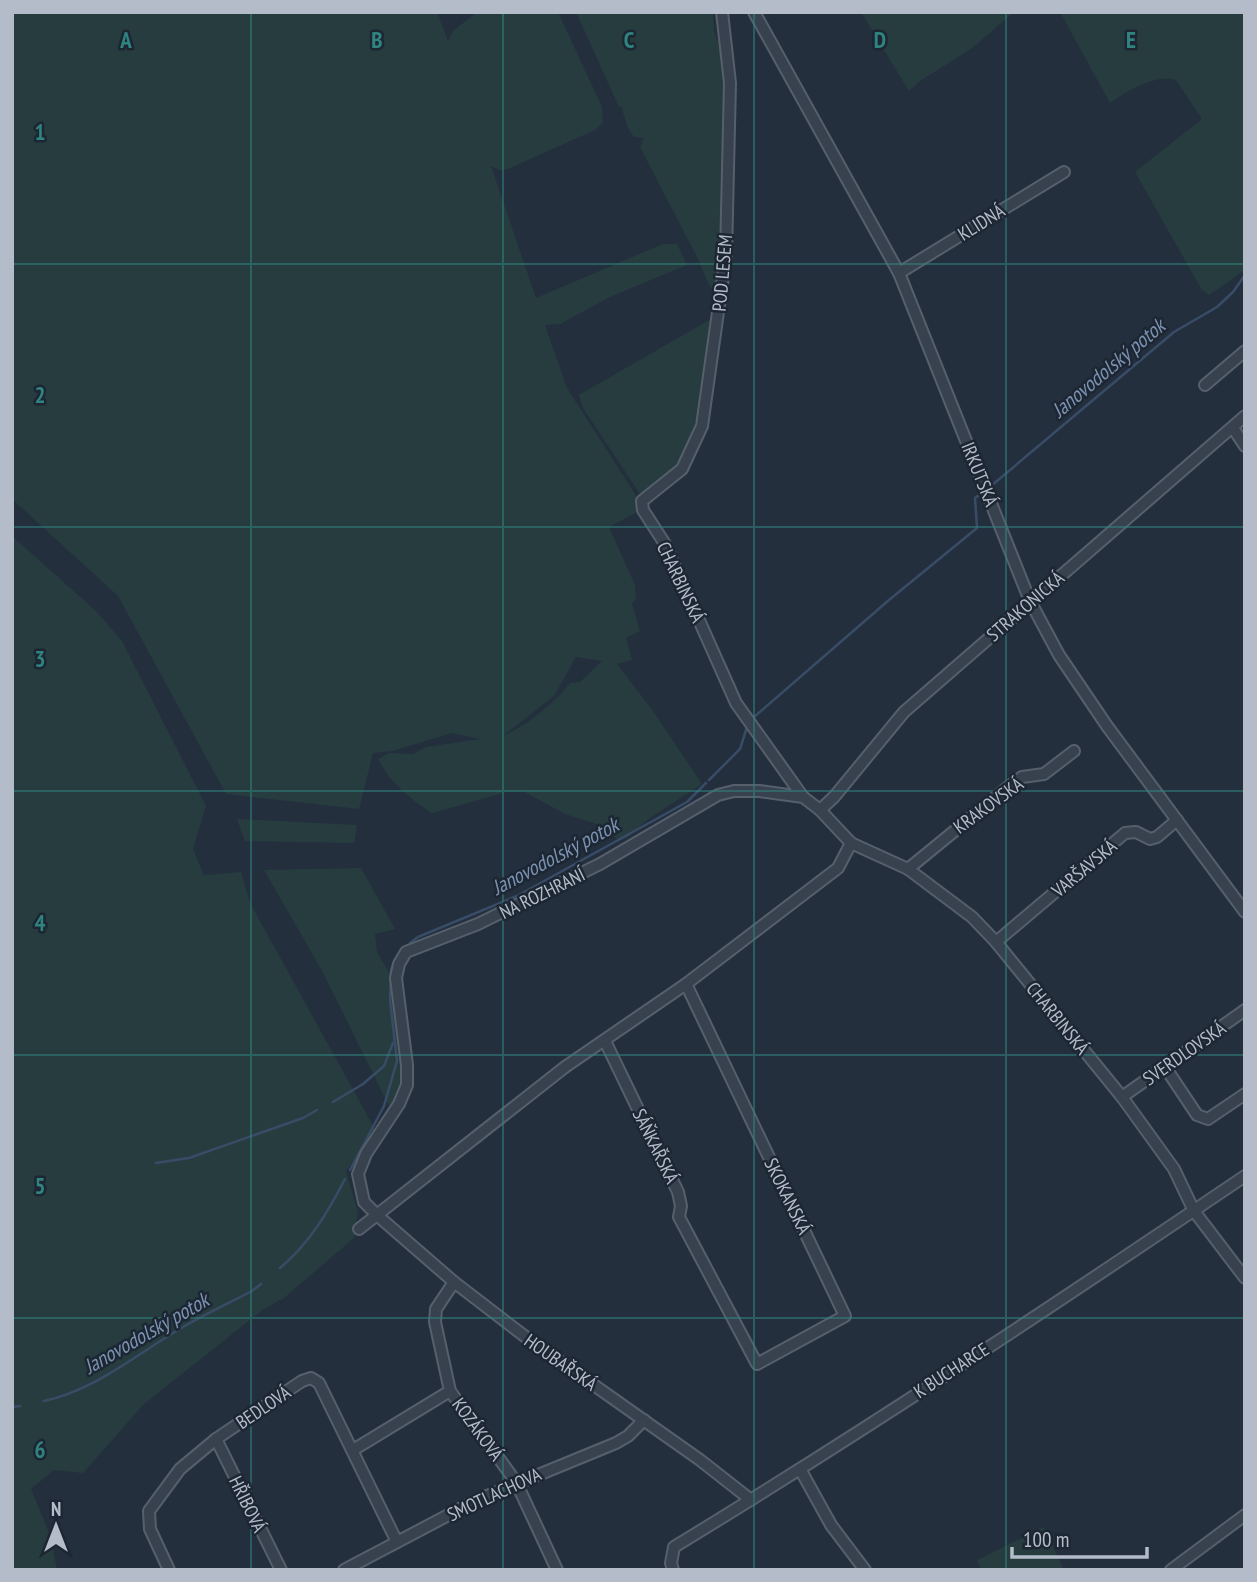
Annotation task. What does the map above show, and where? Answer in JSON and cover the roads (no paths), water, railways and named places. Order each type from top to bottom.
[{"type":"street","name":"POD LESEM","points":[[643,510],[642,501],[682,469],[702,426],[726,255],[730,83],[723,12]]},
{"type":"street","name":"IRKUTSKÁ","points":[[754,12],[899,273],[1030,601],[1059,655],[1107,726],[1245,912]]},
{"type":"street","name":"KLIDNÁ","points":[[899,273],[1064,172]]},
{"type":"street","points":[[1205,385],[1243,356]]},
{"type":"street","name":"STRAKONICKÁ","points":[[820,810],[834,797],[904,712],[1245,416]]},
{"type":"street","points":[[1233,428],[1245,446]]},
{"type":"street","name":"CHARBINSKÁ","points":[[643,510],[665,544],[736,703],[803,797]]},
{"type":"street","name":"KRAKOVSKÁ","points":[[908,869],[945,836],[1022,777],[1044,774],[1074,751]]},
{"type":"street","name":"NA ROZHRANÍ","points":[[378,1216],[364,1202],[358,1174],[366,1154],[399,1104],[407,1085],[396,978],[405,952],[515,907],[600,864],[718,794],[759,791],[803,797],[820,810]]},
{"type":"street","name":"CHARBINSKÁ","points":[[820,810],[851,843],[908,869],[972,917],[996,942],[1122,1097],[1174,1169],[1194,1211],[1245,1278]]},
{"type":"street","name":"VARŠAVSKÁ","points":[[996,942],[1125,833],[1136,832],[1150,839],[1157,837],[1177,820]]},
{"type":"street","points":[[359,1229],[565,1067],[686,984],[838,868],[851,843]]},
{"type":"street","name":"SKOKANSKÁ","points":[[686,984],[845,1315],[757,1364]]},
{"type":"street","name":"SVERDLOVSKÁ","points":[[1122,1097],[1245,1010]]},
{"type":"street","name":"SÁŇKAŘSKÁ","points":[[605,1041],[678,1192],[681,1206],[679,1217],[757,1364]]},
{"type":"street","points":[[1165,1067],[1197,1115],[1208,1119],[1245,1094]]},
{"type":"street","name":"K BUCHARCE","points":[[673,1570],[671,1563],[674,1547],[1068,1296],[1245,1176]]},
{"type":"street","name":"HOUBAŘSKÁ","points":[[378,1216],[453,1282],[700,1460],[751,1500]]},
{"type":"street","name":"KOZÁKOVÁ","points":[[453,1282],[436,1309],[435,1322],[450,1391],[516,1482],[557,1570]]},
{"type":"street","name":"BEDLOVÁ","points":[[216,1439],[302,1381],[311,1378],[319,1383],[397,1542]]},
{"type":"street","points":[[353,1450],[450,1391]]},
{"type":"street","name":"SMOTLACHOVA","points":[[344,1570],[516,1482],[616,1443],[628,1436],[644,1420]]},
{"type":"street","points":[[169,1570],[150,1529],[149,1511],[180,1469],[216,1439]]},
{"type":"street","name":"HŘIBOVÁ","points":[[216,1439],[281,1570]]},
{"type":"street","points":[[800,1469],[831,1525],[865,1570]]},
{"type":"street","points":[[1171,1570],[1245,1514]]},
{"type":"waterway","name":"Janovodolský potok","points":[[991,486],[1174,332],[1217,307],[1233,292],[1245,275]]},
{"type":"waterway","name":"Janovodolský potok","points":[[753,718],[977,528],[975,498],[982,493]]},
{"type":"waterway","name":"Janovodolský potok","points":[[709,780],[740,749],[747,727]]},
{"type":"waterway","name":"Janovodolský potok","points":[[410,943],[418,937],[517,896],[687,802],[706,783]]},
{"type":"waterway","name":"Janovodolský potok","points":[[350,1170],[384,1106],[397,1061],[390,1000],[391,970],[395,959]]},
{"type":"waterway","points":[[333,1102],[363,1084],[384,1066],[393,1043]]},
{"type":"waterway","points":[[156,1163],[189,1158],[303,1118],[317,1110]]},
{"type":"waterway","name":"Janovodolský potok","points":[[280,1268],[300,1249],[317,1227],[345,1179]]},
{"type":"waterway","name":"Janovodolský potok","points":[[44,1401],[63,1396],[99,1380],[183,1327],[261,1284]]},
{"type":"waterway","name":"Janovodolský potok","points":[[12,1407],[20,1406]]}]
